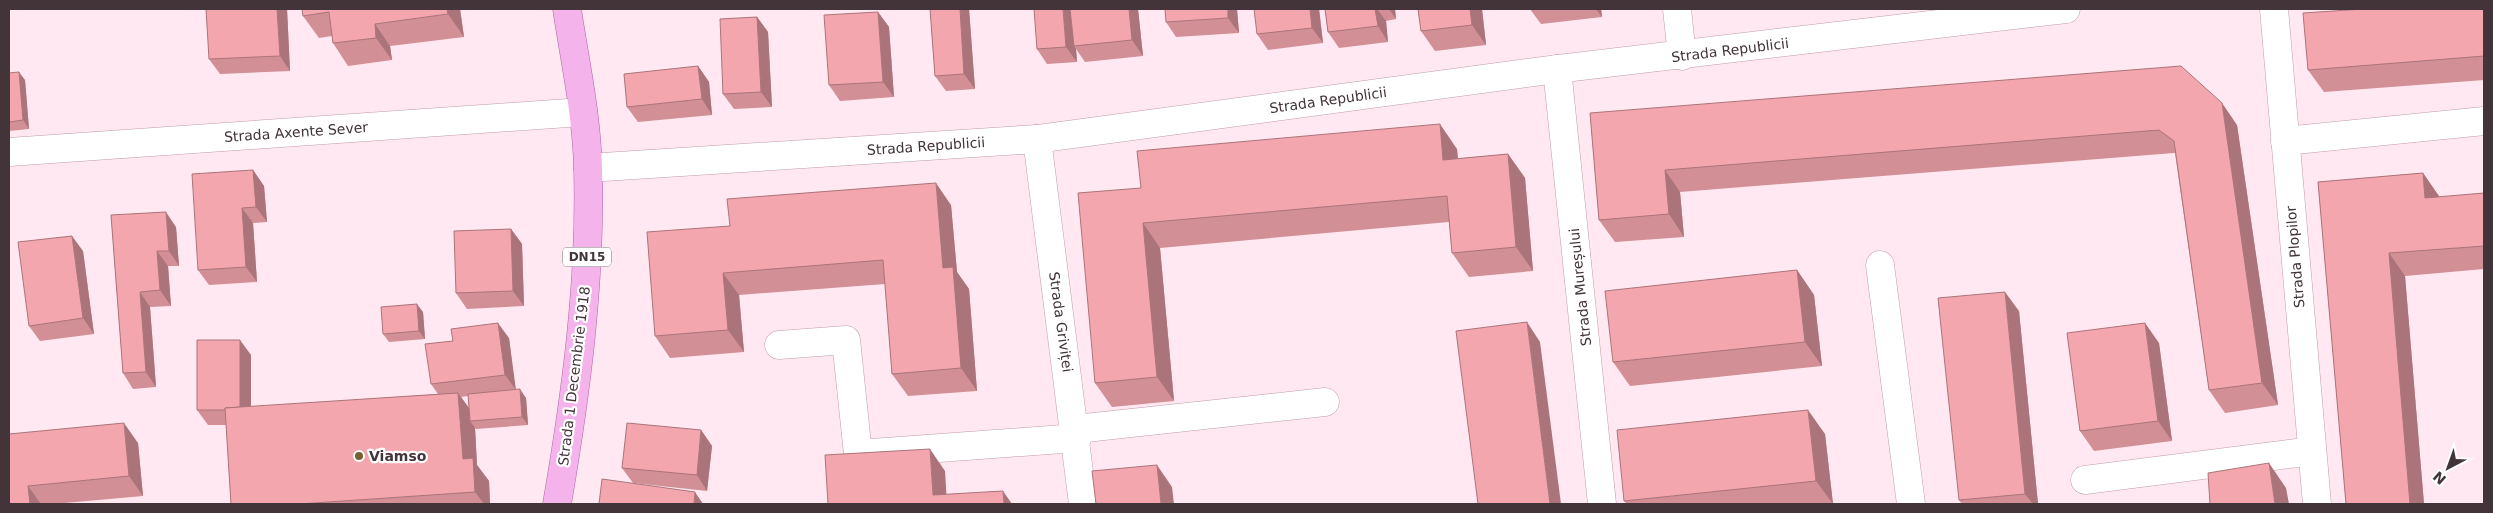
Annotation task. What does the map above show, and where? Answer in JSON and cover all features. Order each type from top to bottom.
[{"type":"main road","name":"Strada 1 Decembrie 1918","points":[[556,504],[571,420],[581,338],[588,249],[588,168],[582,112],[566,9]]},
{"type":"street","points":[[1677,9],[1682,56]]},
{"type":"street","name":"Strada Republicii","points":[[588,168],[1037,139],[1557,69],[1682,56],[2066,9]]},
{"type":"street","name":"Strada Plopilor","points":[[2274,9],[2317,504]]},
{"type":"street","name":"Strada Mureșului","points":[[1557,69],[1602,504]]},
{"type":"street","name":"Strada Axente Sever","points":[[9,152],[582,112]]},
{"type":"street","points":[[2285,141],[2484,121]]},
{"type":"street","name":"Strada Griviței","points":[[1037,139],[1076,433],[1083,504]]},
{"type":"street","points":[[1880,265],[1911,504]]},
{"type":"street","points":[[779,345],[846,340],[858,454],[1076,433],[1325,402]]},
{"type":"street","points":[[2085,480],[2312,451]]},
{"type":"building","points":[[206,9],[277,9],[280,56],[209,59]]},
{"type":"building","points":[[302,9],[447,9],[448,14],[375,24],[376,38],[333,43],[329,12],[303,16]]},
{"type":"building","points":[[930,9],[960,9],[964,74],[935,76]]},
{"type":"building","points":[[1034,9],[1063,9],[1066,47],[1037,49]]},
{"type":"building","points":[[1070,9],[1129,9],[1132,40],[1074,46]]},
{"type":"building","points":[[1165,9],[1228,9],[1228,18],[1166,22]]},
{"type":"building","points":[[1254,9],[1310,9],[1312,28],[1257,34]]},
{"type":"building","points":[[1325,9],[1375,9],[1378,26],[1328,32]]},
{"type":"building","points":[[1418,9],[1470,9],[1472,25],[1421,31]]},
{"type":"building","points":[[2363,9],[2484,9],[2484,56],[2308,70],[2303,13]]},
{"type":"building","points":[[878,12],[883,82],[829,85],[824,15]]},
{"type":"building","points":[[757,17],[761,92],[723,94],[720,19]]},
{"type":"building","points":[[698,66],[702,99],[627,107],[624,74]]},
{"type":"building","points":[[2181,66],[2222,103],[2262,383],[2209,390],[2174,141],[2159,130],[1665,170],[1669,214],[1599,220],[1590,113]]},
{"type":"building","points":[[19,72],[23,120],[9,122],[9,73]]},
{"type":"building","points":[[1440,124],[1443,160],[1508,154],[1516,247],[1452,253],[1447,196],[1143,223],[1157,377],[1095,383],[1078,193],[1141,188],[1137,151]]},
{"type":"building","points":[[253,170],[256,207],[242,208],[246,267],[198,270],[192,174]]},
{"type":"building","points":[[2423,173],[2425,198],[2484,193],[2484,246],[2389,253],[2410,504],[2346,504],[2318,182]]},
{"type":"building","points":[[936,183],[943,268],[953,267],[961,368],[892,374],[883,260],[723,273],[728,330],[655,336],[647,232],[730,226],[727,199]]},
{"type":"building","points":[[166,212],[169,251],[157,251],[160,290],[140,292],[146,372],[123,373],[111,215]]},
{"type":"building","points":[[511,229],[513,291],[456,293],[454,231]]},
{"type":"building","points":[[72,236],[83,318],[29,326],[18,242]]},
{"type":"building","points":[[1797,270],[1805,342],[1613,362],[1605,291]]},
{"type":"building","points":[[2005,292],[2025,494],[1959,500],[1938,298]]},
{"type":"building","points":[[417,304],[419,331],[383,334],[381,307]]},
{"type":"building","points":[[1527,322],[1550,504],[1478,504],[1456,331]]},
{"type":"building","points":[[498,323],[505,375],[431,384],[425,344],[453,341],[451,329]]},
{"type":"building","points":[[2145,323],[2158,421],[2080,431],[2067,333]]},
{"type":"building","points":[[197,340],[240,340],[240,407],[225,408],[225,410],[197,410]]},
{"type":"building","points":[[520,389],[522,417],[470,421],[468,394]]},
{"type":"building","name":"Viamso","points":[[458,393],[463,459],[473,458],[475,492],[299,504],[231,504],[225,408]]},
{"type":"building","points":[[1808,410],[1816,481],[1624,501],[1617,430]]},
{"type":"building","points":[[124,423],[129,476],[28,486],[30,504],[9,504],[9,434]]},
{"type":"building","points":[[627,423],[701,430],[697,475],[622,468]]},
{"type":"building","points":[[930,449],[933,495],[1003,491],[1004,504],[828,504],[825,455]]},
{"type":"building","points":[[2269,463],[2275,504],[2210,504],[2208,473]]},
{"type":"building","points":[[1157,465],[1161,504],[1096,504],[1092,471]]},
{"type":"building","points":[[602,479],[695,492],[694,504],[599,504]]},
{"type":"place","name":"Viamso","points":[[359,456]]}]
